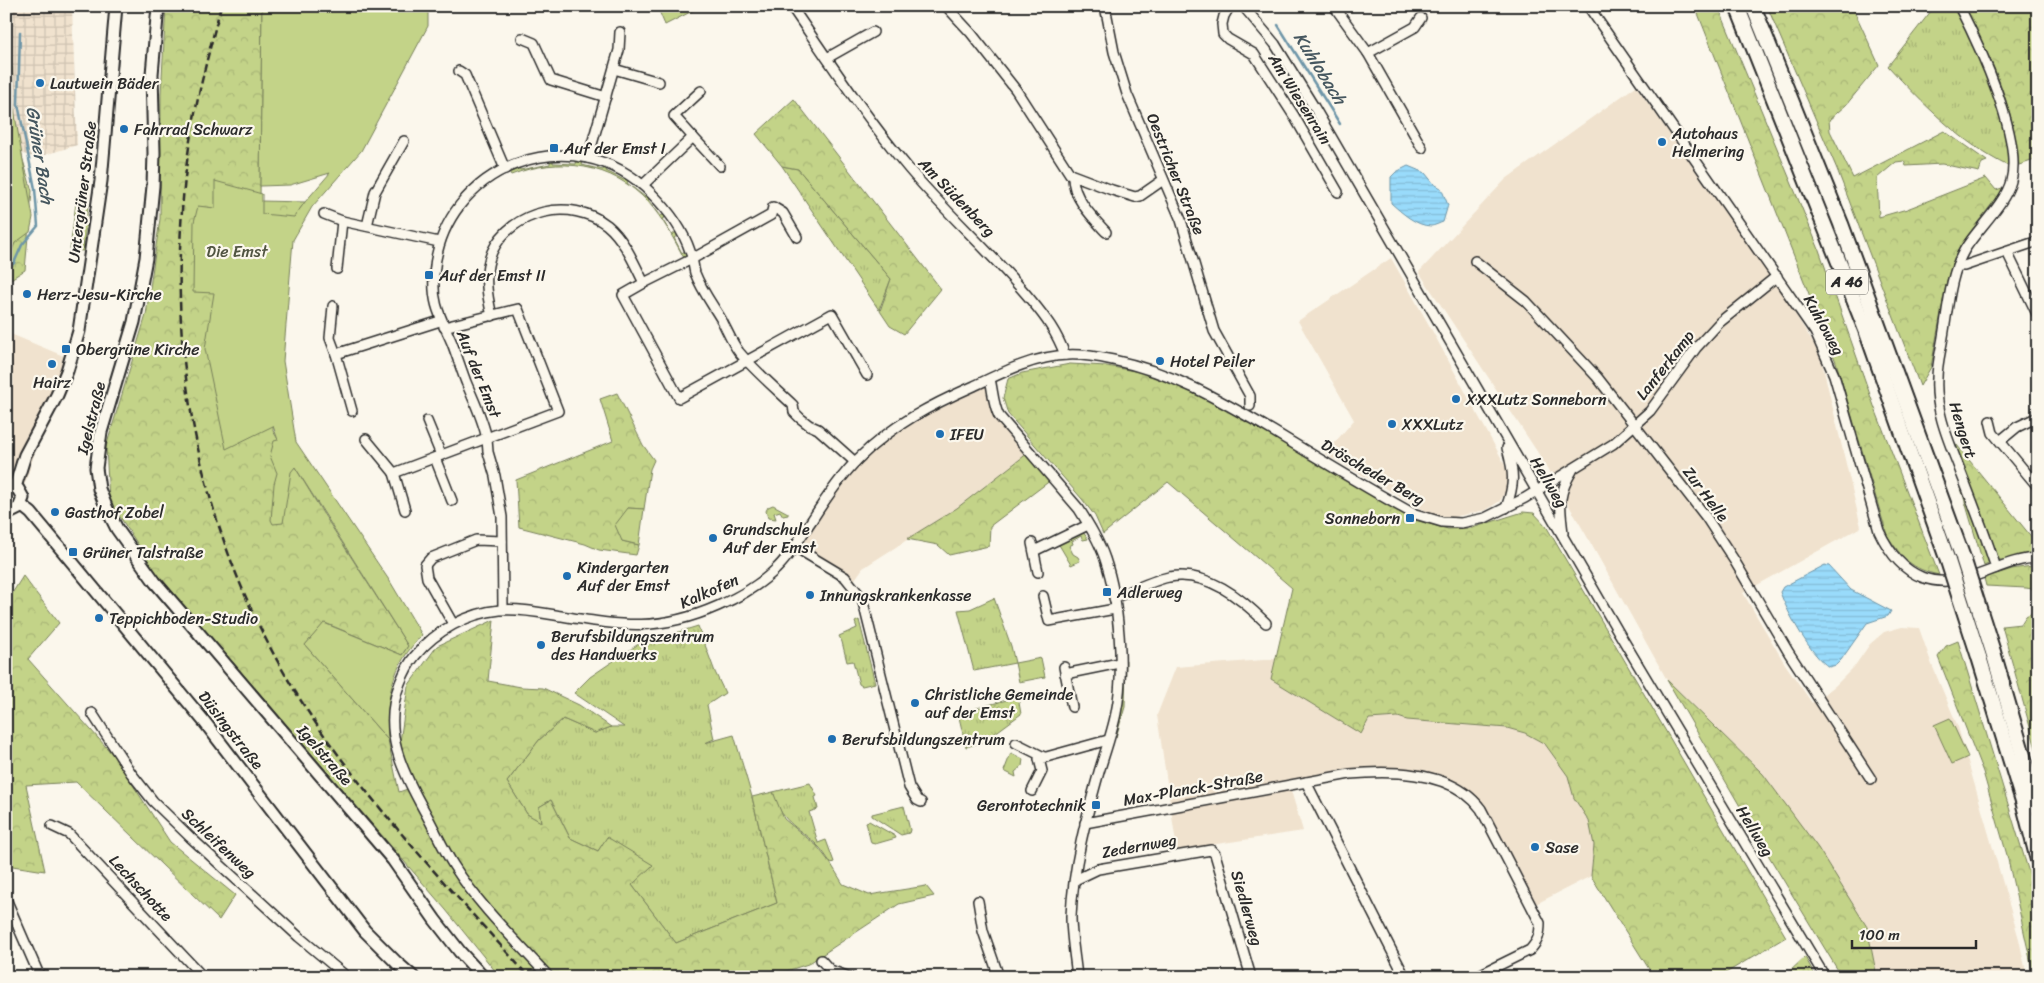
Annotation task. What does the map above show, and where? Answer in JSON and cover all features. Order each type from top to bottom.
[{"type":"highway","name":"A 46","points":[[1737,6],[1863,322],[1948,561],[2023,802],[2038,860]]},
{"type":"highway","name":"A 46","points":[[1752,6],[1841,224],[1963,558],[1993,652],[2038,807]]},
{"type":"main road","name":"Untergrüner Straße","points":[[10,487],[58,393],[79,331],[101,181],[116,6]]},
{"type":"main road","name":"Igelstraße","points":[[158,6],[152,74],[153,186],[146,258],[134,322],[100,432],[96,468],[100,489],[117,529],[155,582],[393,860],[435,920],[483,977]]},
{"type":"main road","points":[[6,512],[15,511],[21,505],[22,495],[10,487]]},
{"type":"main road","name":"Düsingstraße","points":[[21,505],[31,513],[203,720],[365,931],[396,963],[413,977]]},
{"type":"street","name":"Am Südenberg","points":[[791,6],[898,156],[946,210],[1001,264],[1041,312],[1059,338],[1065,355]]},
{"type":"street","points":[[946,6],[971,33],[1016,90],[1065,168],[1073,176],[1135,197],[1140,196],[1164,180]]},
{"type":"street","name":"Oestricher Straße","points":[[1105,6],[1114,52],[1127,94],[1181,220],[1214,331],[1250,396],[1250,406]]},
{"type":"street","name":"Am Wiesenrain","points":[[1230,6],[1224,16],[1222,24],[1223,34],[1228,40],[1254,54],[1284,100],[1338,192]]},
{"type":"street","name":"Hellweg","points":[[1243,6],[1275,44],[1295,76],[1444,329],[1624,642],[1825,977]]},
{"type":"street","points":[[1334,6],[1368,53],[1422,148]]},
{"type":"street","name":"Kuhloweg","points":[[1588,6],[1811,325],[1826,356],[1880,531],[1887,548],[1897,560],[1915,575],[1942,581],[1957,580],[2038,558]]},
{"type":"street","name":"Hengert","points":[[1959,6],[1986,63],[1998,96],[2012,150],[2014,167],[2007,194],[1971,240],[1957,266],[1937,378],[1939,411],[1996,568]]},
{"type":"street","points":[[1368,53],[1415,27],[1422,18]]},
{"type":"street","points":[[588,158],[619,50],[620,32]]},
{"type":"street","points":[[827,58],[873,32]]},
{"type":"street","points":[[522,38],[534,43],[551,80],[606,96]]},
{"type":"street","points":[[614,68],[659,82]]},
{"type":"street","points":[[459,70],[465,74],[505,169]]},
{"type":"street","points":[[701,91],[674,116],[720,166]]},
{"type":"street","points":[[643,185],[693,137]]},
{"type":"street","points":[[367,226],[375,192],[404,141]]},
{"type":"street","name":"Auf der Emst","points":[[503,610],[502,517],[495,476],[488,452],[485,428],[436,307],[434,275],[439,242],[450,219],[464,200],[483,181],[519,162],[544,156],[565,155],[588,158],[622,170],[643,185],[666,210],[684,239],[695,273],[738,351],[793,405],[794,412],[800,418],[818,429],[855,462]]},
{"type":"street","points":[[1073,176],[1072,184],[1077,194],[1106,232]]},
{"type":"street","points":[[797,237],[783,213],[773,207],[771,215],[623,296],[680,398],[832,314],[867,375]]},
{"type":"street","points":[[492,316],[486,293],[487,268],[493,251],[502,238],[528,216],[548,211],[565,210],[584,214],[606,225],[620,240],[644,283]]},
{"type":"street","points":[[324,214],[342,221],[439,242]]},
{"type":"street","points":[[337,269],[342,221]]},
{"type":"street","points":[[1957,266],[1964,266],[2038,241]]},
{"type":"street","points":[[2007,252],[2038,316]]},
{"type":"street","name":"Zur Helle","points":[[1476,261],[1526,301],[1596,377],[1706,517],[1734,560],[1789,653],[1871,779]]},
{"type":"street","name":"Lanferkamp","points":[[1536,491],[1613,444],[1650,411],[1696,348],[1720,322],[1777,276]]},
{"type":"street","points":[[333,306],[330,338],[352,411]]},
{"type":"street","points":[[442,324],[492,316],[518,309],[558,411],[487,439]]},
{"type":"street","name":"Auf der Emst","points":[[336,354],[442,324]]},
{"type":"street","points":[[1065,355],[1036,360],[990,378],[995,408],[999,416],[1079,509],[1105,558],[1114,598],[1119,663],[1119,694],[1116,713],[1085,823],[1075,880],[1071,918],[1077,977]]},
{"type":"street","name":"Dröscheder Berg","points":[[1065,355],[1090,356],[1120,362],[1172,377],[1196,388],[1402,507],[1426,518],[1442,522],[1461,523],[1485,518],[1536,491]]},
{"type":"street","name":"Kalkofen","points":[[549,977],[483,903],[456,869],[408,781],[396,752],[392,718],[397,691],[409,662],[425,644],[453,624],[481,613],[503,610],[546,613],[633,626],[655,625],[686,619],[731,600],[773,573],[795,547],[832,490],[855,462],[873,445],[913,415],[990,378]]},
{"type":"street","points":[[2000,441],[2018,426],[2038,417]]},
{"type":"street","points":[[427,421],[452,500]]},
{"type":"street","points":[[1990,421],[1993,433],[2038,487]]},
{"type":"street","points":[[1503,434],[1513,475],[1511,494],[1506,508]]},
{"type":"street","points":[[366,439],[394,473],[405,510]]},
{"type":"street","name":"Auf der Emst","points":[[394,473],[487,439]]},
{"type":"street","name":"Lanferkamp","points":[[1563,536],[1560,500],[1562,487],[1574,469]]},
{"type":"street","points":[[1038,572],[1033,547],[1088,525]]},
{"type":"street","points":[[453,624],[427,578],[425,565],[431,558],[476,540],[502,542]]},
{"type":"street","points":[[795,547],[845,577],[862,598],[909,787],[917,800],[921,802]]},
{"type":"street","points":[[1114,598],[1168,577],[1187,576],[1204,579],[1216,584],[1254,611],[1266,623]]},
{"type":"street","points":[[1043,596],[1049,621],[1115,609]]},
{"type":"street","points":[[1072,707],[1064,670],[1119,663]]},
{"type":"street","name":"Schleifenweg","points":[[92,713],[131,773],[153,801],[299,937],[348,977]]},
{"type":"street","points":[[1032,790],[1042,771],[1039,758],[1108,740]]},
{"type":"street","points":[[1016,744],[1044,757]]},
{"type":"street","name":"Max-Planck-Straße","points":[[1085,823],[1350,774],[1397,774],[1439,780],[1460,790],[1476,803],[1486,818],[1540,923],[1540,934],[1530,950],[1475,977]]},
{"type":"street","points":[[1306,782],[1405,977]]},
{"type":"street","name":"Lechschotte","points":[[52,826],[69,834],[203,977]]},
{"type":"street","name":"Zedernweg","points":[[1075,880],[1098,869],[1211,850]]},
{"type":"street","name":"Siedlerweg","points":[[1211,850],[1215,854],[1251,977]]},
{"type":"street","points":[[6,898],[40,977]]},
{"type":"street","points":[[978,901],[984,930],[1000,977]]},
{"type":"street","points":[[821,960],[830,970],[849,977]]},
{"type":"shaded area","points":[[6,6],[72,6],[77,145],[35,158],[21,153],[6,102]]},
{"type":"shaded area","points":[[1636,86],[1784,296],[1820,354],[1861,527],[1743,593],[1785,664],[1812,703],[1835,686],[1854,667],[1870,644],[1884,632],[1902,627],[1919,628],[1958,727],[2019,939],[2027,977],[1877,977],[1867,927],[1763,774],[1667,680],[1540,456],[1419,272],[1506,179]]},
{"type":"shaded area","points":[[1391,258],[1504,463],[1509,478],[1507,489],[1500,501],[1486,510],[1453,517],[1433,515],[1325,454],[1354,420],[1298,321]]},
{"type":"shaded area","points":[[6,332],[66,357],[24,486],[10,482],[6,491]]},
{"type":"shaded area","points":[[989,380],[993,408],[1028,453],[957,508],[863,568],[853,582],[797,547],[846,474],[898,426]]},
{"type":"shaded area","points":[[1276,659],[1271,679],[1361,734],[1369,719],[1398,717],[1407,720],[1507,728],[1525,733],[1545,744],[1568,776],[1574,798],[1589,821],[1594,845],[1591,876],[1532,906],[1496,836],[1460,789],[1390,772],[1289,784],[1303,831],[1177,850],[1157,715],[1176,667]]},
{"type":"green space","name":"Die Emst","points":[[166,6],[262,6],[260,201],[305,202],[283,233],[273,431],[408,646],[402,655],[325,623],[305,645],[388,740],[399,792],[413,787],[400,742],[408,686],[437,646],[494,620],[488,681],[521,687],[543,688],[579,705],[611,727],[595,733],[563,719],[539,740],[507,782],[527,814],[541,822],[539,807],[551,800],[570,838],[598,851],[607,837],[653,865],[632,885],[676,943],[777,903],[752,797],[773,792],[784,819],[817,846],[843,884],[869,895],[926,886],[934,896],[899,904],[808,964],[768,977],[500,977],[446,910],[157,574],[109,500],[106,447],[146,315],[160,219],[161,94]]},
{"type":"green space","name":"Die Emst","points":[[262,6],[428,6],[428,26],[361,151],[312,207],[293,240],[283,361],[296,442],[391,583],[422,635],[403,659],[393,683],[388,710],[388,740],[305,645],[324,623],[402,655],[408,646],[295,467],[291,472],[283,523],[273,524],[271,520],[274,484],[277,473],[270,456],[274,441],[278,440],[273,426],[226,449],[205,349],[214,293],[193,292],[194,222],[198,206],[215,208],[215,181],[262,194],[262,214],[294,217],[330,173],[290,185],[260,186]]},
{"type":"green space","points":[[657,6],[702,6],[665,25]]},
{"type":"green space","points":[[1695,6],[1718,6],[1818,247],[1874,406],[1939,575],[1929,573],[1914,566],[1903,556],[1887,535],[1836,362]]},
{"type":"green space","points":[[1767,6],[1852,6],[1879,65],[1846,105],[1829,120],[1830,131],[1853,178],[1944,131],[1987,161],[1982,163],[1979,172],[1942,164],[1906,166],[1904,161],[1896,162],[1877,178],[1879,217],[1907,209],[1986,178],[1996,190],[2005,187],[1968,235],[1954,258],[1947,280],[1931,367],[1920,386],[1837,169]]},
{"type":"green space","points":[[1935,6],[1952,6],[1972,42],[1998,105],[2004,126],[2008,166],[1974,146],[1944,122],[1888,66]]},
{"type":"green space","points":[[1964,6],[2038,6],[2038,159],[2019,165],[2012,122],[2000,82]]},
{"type":"green space","points":[[6,67],[12,67],[13,104],[33,217],[30,232],[15,243],[6,265]]},
{"type":"green space","points":[[794,99],[941,289],[904,334],[890,326],[880,311],[891,279],[798,169],[782,166],[756,134]]},
{"type":"green space","points":[[6,102],[32,191],[25,270],[6,282]]},
{"type":"green space","points":[[550,158],[553,158],[553,163],[576,164],[577,159],[583,160],[582,165],[603,170],[605,166],[608,167],[606,171],[624,180],[627,176],[629,179],[627,183],[645,197],[649,194],[651,196],[648,200],[661,216],[665,214],[667,216],[662,219],[663,221],[649,203],[635,190],[619,179],[602,172],[566,165],[529,169],[511,175],[508,170],[518,165],[520,170],[550,164]]},
{"type":"green space","points":[[782,166],[798,169],[891,279],[879,310]]},
{"type":"green space","points":[[76,203],[88,204],[83,251],[70,250]]},
{"type":"green space","points":[[665,224],[672,235],[676,232],[678,235],[674,238],[682,253],[686,250],[687,255],[684,258]]},
{"type":"green space","points":[[1070,364],[1107,366],[1145,373],[1188,389],[1228,410],[1415,520],[1448,529],[1472,528],[1523,512],[1534,513],[1546,526],[1786,937],[1719,977],[1654,977],[1591,876],[1594,845],[1589,821],[1574,798],[1568,776],[1545,744],[1525,733],[1507,728],[1407,720],[1398,717],[1369,719],[1361,734],[1271,679],[1292,588],[1168,482],[1103,534],[1095,516],[1082,499],[1008,414],[1003,398],[1008,379],[1022,373]]},
{"type":"green space","points":[[617,393],[643,445],[654,460],[650,469],[644,509],[628,508],[622,541],[639,545],[636,555],[599,550],[585,544],[519,527],[516,480],[613,441],[600,399]]},
{"type":"green space","points":[[1948,434],[2038,545],[2038,554],[1994,561],[1984,566],[1961,488]]},
{"type":"green space","points":[[1028,453],[1051,480],[990,526],[989,546],[949,555],[938,545],[907,539],[957,508]]},
{"type":"green space","points":[[773,505],[788,513],[788,515],[783,516],[780,511],[774,513],[776,519],[768,518],[766,511],[768,507]]},
{"type":"green space","points":[[628,508],[644,509],[639,545],[622,541],[615,525]]},
{"type":"green space","points":[[1083,532],[1088,539],[1083,540],[1081,536],[1072,541],[1073,544],[1069,546],[1073,554],[1080,561],[1071,565],[1058,543]]},
{"type":"green space","points":[[2038,565],[2038,590],[1986,586],[1984,578],[2012,569]]},
{"type":"green space","points":[[23,576],[59,623],[28,659],[114,756],[170,842],[235,895],[219,920],[76,782],[26,785],[45,871],[6,865],[6,603]]},
{"type":"green space","points":[[994,598],[1015,663],[974,671],[958,610],[970,609]]},
{"type":"green space","points":[[2038,609],[2038,756],[2002,626],[2021,624],[2026,616]]},
{"type":"green space","points":[[859,620],[875,683],[862,686],[859,684],[853,661],[847,662],[839,636],[857,628],[855,622]]},
{"type":"green space","points":[[698,626],[725,693],[707,705],[714,739],[705,743],[734,735],[752,797],[777,903],[676,943],[632,885],[652,865],[607,838],[598,851],[570,838],[551,800],[539,807],[541,823],[527,814],[507,782],[539,740],[563,719],[595,733],[611,727],[624,727],[574,693],[590,677],[637,645]]},
{"type":"green space","points":[[1958,641],[2038,902],[2038,977],[2034,977],[2007,855],[1983,772],[1938,657],[1946,646]]},
{"type":"green space","points":[[1041,658],[1045,677],[1019,682],[1015,663]]},
{"type":"green space","points":[[1126,660],[1125,707],[1116,737],[1123,662]]},
{"type":"green space","points":[[1667,680],[1763,774],[1818,848],[1867,927],[1877,977],[1842,977],[1770,858]]},
{"type":"green space","points":[[1018,697],[1021,714],[983,742],[966,747],[958,713]]},
{"type":"green space","points":[[1950,718],[1968,757],[1952,764],[1934,725]]},
{"type":"green space","points":[[1011,753],[1023,759],[1022,766],[1015,772],[1016,777],[1004,771]]},
{"type":"green space","points":[[810,783],[817,796],[815,797],[818,809],[809,812],[818,843],[826,840],[834,862],[831,863],[818,846],[784,816],[773,792]]},
{"type":"green space","points":[[904,806],[910,830],[909,833],[901,835],[872,816],[872,814]]},
{"type":"green space","points":[[869,821],[896,838],[875,844],[871,843],[866,822]]},
{"type":"green space","points":[[1805,957],[1816,977],[1788,977],[1788,973]]},
{"type":"water","points":[[1408,166],[1425,173],[1434,184],[1441,188],[1448,205],[1443,222],[1431,226],[1420,224],[1409,218],[1391,203],[1391,177]]},
{"type":"water","points":[[1825,565],[1829,566],[1851,590],[1891,611],[1888,616],[1867,623],[1841,660],[1836,665],[1829,667],[1807,644],[1788,611],[1780,592],[1783,587]]},
{"type":"waterway","name":"Kuhlobach","points":[[1278,25],[1340,124]]},
{"type":"waterway","name":"Grüner Bach","points":[[6,270],[14,263],[22,245],[38,226],[35,189],[18,104],[20,32]]},
{"type":"railway","points":[[221,6],[198,98],[188,154],[181,230],[180,306],[186,380],[199,454],[219,526],[245,596],[279,663],[319,728],[394,825],[529,977]]},
{"type":"place","name":"Lautwein Bäder","points":[[40,83]]},
{"type":"place","name":"Fahrrad Schwarz","points":[[124,129]]},
{"type":"place","name":"Autohaus Helmering","points":[[1662,142]]},
{"type":"place","name":"Auf der Emst I","points":[[554,148]]},
{"type":"place","name":"Auf der Emst II","points":[[429,275]]},
{"type":"place","name":"Herz-Jesu-Kirche","points":[[27,294]]},
{"type":"place","name":"Obergrüne Kirche","points":[[66,349]]},
{"type":"place","name":"Hotel Peiler","points":[[1160,361]]},
{"type":"place","name":"Hairz","points":[[52,364]]},
{"type":"place","name":"XXXLutz Sonneborn","points":[[1456,399]]},
{"type":"place","name":"XXXLutz","points":[[1392,424]]},
{"type":"place","name":"IFEU","points":[[940,434]]},
{"type":"place","name":"Gasthof Zobel","points":[[55,512]]},
{"type":"place","name":"Sonneborn","points":[[1410,518]]},
{"type":"place","name":"Grundschule Auf der Emst","points":[[713,538]]},
{"type":"place","name":"Grüner Talstraße","points":[[73,552]]},
{"type":"place","name":"Kindergarten Auf der Emst","points":[[567,576]]},
{"type":"place","name":"Adlerweg","points":[[1107,592]]},
{"type":"place","name":"Innungskrankenkasse","points":[[810,595]]},
{"type":"place","name":"Teppichboden-Studio","points":[[99,618]]},
{"type":"place","name":"Berufsbildungszentrum des Handwerks","points":[[541,645]]},
{"type":"place","name":"Christliche Gemeinde auf der Emst","points":[[915,703]]},
{"type":"place","name":"Berufsbildungszentrum","points":[[832,739]]},
{"type":"place","name":"Gerontotechnik","points":[[1096,805]]},
{"type":"place","name":"Sase","points":[[1535,847]]}]
